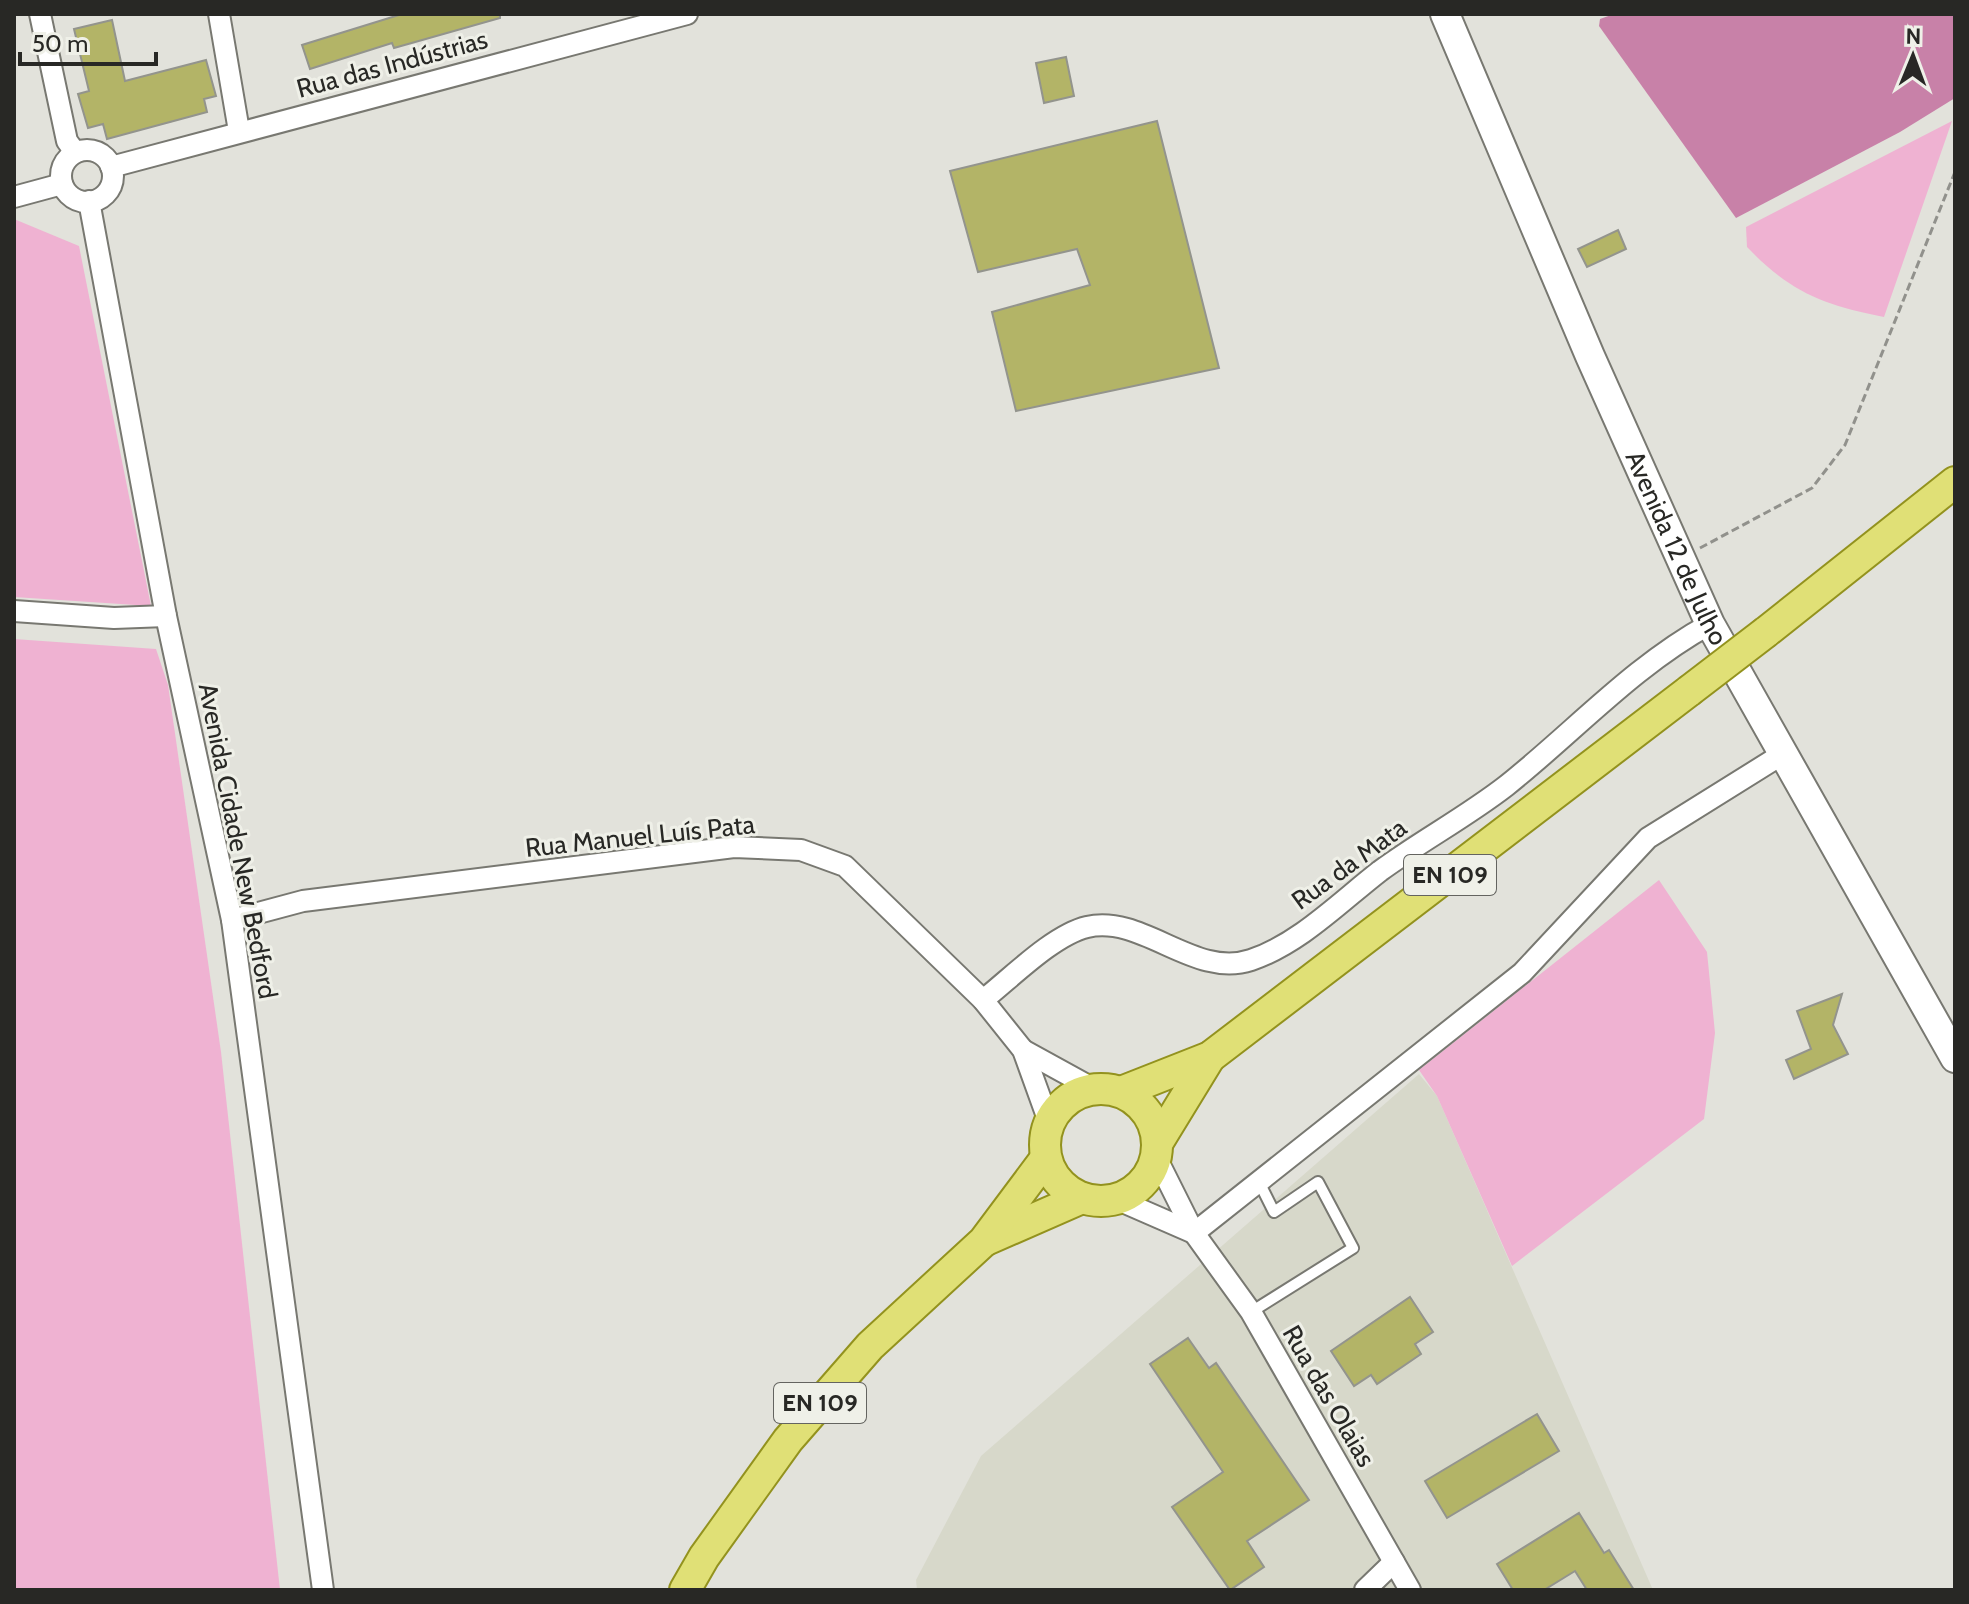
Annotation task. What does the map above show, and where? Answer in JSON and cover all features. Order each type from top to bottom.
[{"type":"main road","name":"Avenida 12 de Julho","points":[[1445,14],[1710,624],[1781,755],[1955,1058]]},
{"type":"main road","name":"EN 109","points":[[1210,1057],[1766,632],[1955,482]]},
{"type":"main road","points":[[1082,1198],[1066,1189],[1053,1175],[1046,1158],[1045,1140],[1049,1122],[1060,1106],[1076,1094],[1108,1090],[1210,1057]]},
{"type":"main road","points":[[984,1241],[1082,1198],[1116,1199],[1142,1183],[1157,1149],[1210,1057]]},
{"type":"main road","points":[[1108,1090],[1147,1112],[1157,1149]]},
{"type":"main road","points":[[984,1241],[1046,1158]]},
{"type":"main road","name":"EN 109","points":[[685,1590],[704,1557],[788,1440],[870,1346],[984,1241]]},
{"type":"street","points":[[40,14],[67,141],[75,152]]},
{"type":"street","points":[[219,14],[239,131]]},
{"type":"street","name":"Rua das Indústrias","points":[[111,167],[687,14]]},
{"type":"street","points":[[92,150],[111,167],[108,189],[89,201],[73,197],[62,184],[61,169],[75,152],[92,150]]},
{"type":"street","points":[[14,197],[62,184]]},
{"type":"street","name":"Avenida Cidade New Bedford","points":[[89,201],[166,616],[232,920],[323,1590]]},
{"type":"street","points":[[14,611],[114,618],[166,616]]},
{"type":"street","name":"Rua da Mata","points":[[983,1000],[1055,943],[1087,927],[1123,929],[1207,961],[1246,961],[1277,950],[1390,864],[1504,787],[1668,647],[1710,624]]},
{"type":"street","points":[[1116,1199],[1194,1233],[1522,973],[1648,838],[1781,755]]},
{"type":"street","name":"Rua Manuel Luís Pata","points":[[232,920],[318,899],[734,847],[801,850],[845,866],[983,1000],[1023,1050]]},
{"type":"street","points":[[1023,1050],[1108,1090]]},
{"type":"street","points":[[1023,1050],[1049,1122]]},
{"type":"street","name":"Rua das Olaias","points":[[1157,1149],[1194,1233],[1251,1312],[1410,1590]]},
{"type":"street","points":[[1365,1590],[1394,1562]]},
{"type":"lane","points":[[1251,1312],[1353,1248],[1318,1182],[1274,1212],[1259,1182]]},
{"type":"path","points":[[1681,558],[1812,488],[1837,457],[1845,445],[1955,172]]},
{"type":"shaded area","points":[[1614,14],[1955,14],[1955,98],[1900,132],[1736,218],[1599,26],[1600,19]]},
{"type":"shaded area","points":[[1952,121],[1884,317],[1825,301],[1793,286],[1747,247],[1746,227]]},
{"type":"shaded area","points":[[14,219],[79,246],[151,606],[14,597]]},
{"type":"shaded area","points":[[14,639],[156,649],[168,685],[221,1052],[280,1590],[14,1590]]},
{"type":"shaded area","points":[[1659,880],[1707,952],[1715,1033],[1704,1119],[1512,1266],[1437,1096],[1419,1070]]},
{"type":"shaded area","points":[[1419,1074],[1437,1096],[1653,1590],[917,1590],[916,1580],[981,1456]]},
{"type":"building","points":[[402,14],[500,14],[500,18],[394,48],[392,43],[310,69],[302,45]]},
{"type":"building","points":[[112,20],[125,81],[206,60],[216,96],[204,99],[207,112],[107,139],[103,124],[88,128],[78,94],[89,91],[74,29]]},
{"type":"building","points":[[1066,57],[1074,96],[1044,103],[1036,63]]},
{"type":"building","points":[[1157,121],[1219,368],[1016,411],[992,312],[1090,285],[1077,249],[978,272],[950,171]]},
{"type":"building","points":[[1618,230],[1626,249],[1587,267],[1578,249]]},
{"type":"building","points":[[1842,994],[1833,1025],[1848,1054],[1794,1079],[1786,1060],[1811,1049],[1797,1011]]},
{"type":"building","points":[[1410,1297],[1433,1332],[1415,1344],[1421,1354],[1377,1384],[1371,1375],[1354,1386],[1331,1351]]},
{"type":"building","points":[[1188,1338],[1209,1368],[1216,1363],[1309,1500],[1247,1541],[1264,1567],[1230,1590],[1172,1507],[1223,1472],[1150,1364]]},
{"type":"building","points":[[1537,1414],[1559,1451],[1447,1518],[1425,1481]]},
{"type":"building","points":[[1579,1513],[1604,1553],[1609,1550],[1634,1590],[1587,1590],[1575,1571],[1544,1590],[1513,1590],[1497,1564]]}]
